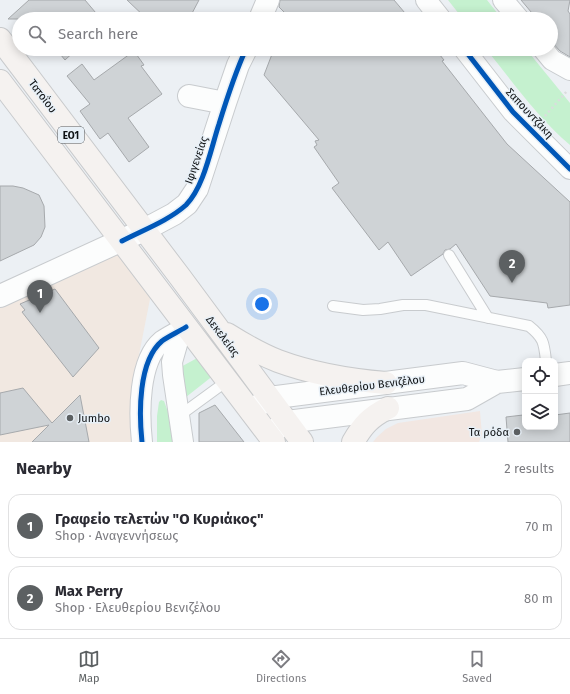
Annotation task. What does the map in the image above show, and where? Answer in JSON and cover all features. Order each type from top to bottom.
[{"type":"main road","points":[[263,12],[268,0]]},
{"type":"main road","name":"Τατοΐου","points":[[0,38],[12,54]]},
{"type":"main road","name":"Τατοΐου","points":[[14,56],[144,230]]},
{"type":"main road","name":"Ιφιγενείας","points":[[0,296],[122,241],[174,214],[186,204],[198,189],[225,103],[242,56]]},
{"type":"main road","name":"ΕΟ1","points":[[0,81],[251,411],[268,437]]},
{"type":"main road","points":[[189,96],[225,103]]},
{"type":"main road","name":"Δεκελείας","points":[[144,230],[302,442]]},
{"type":"main road","points":[[218,329],[260,353],[293,367],[354,380],[386,383]]},
{"type":"main road","name":"Ελευθερίου Βενιζέλου","points":[[251,411],[269,398],[462,373],[497,382],[522,379]]},
{"type":"main road","points":[[558,375],[570,373]]},
{"type":"main road","name":"Ελευθερίου Βενιζέλου","points":[[268,437],[287,422],[467,399],[497,382]]},
{"type":"main road","points":[[354,442],[366,422],[374,415],[388,408]]},
{"type":"street","points":[[426,0],[435,12]]},
{"type":"street","points":[[503,0],[513,12]]},
{"type":"street","name":"Σαπουντζάκη","points":[[469,56],[513,112],[570,169]]},
{"type":"street","points":[[549,56],[552,60],[570,70]]},
{"type":"street","points":[[183,442],[172,362],[178,341],[186,327]]},
{"type":"street","points":[[142,442],[140,417],[141,392],[148,365],[161,342],[186,327]]},
{"type":"lane","points":[[449,255],[488,318]]},
{"type":"lane","points":[[333,306],[363,310],[403,305],[426,305],[529,326],[540,334],[544,343],[546,358]]},
{"type":"lane","points":[[179,416],[227,381]]},
{"type":"path","points":[[531,131],[567,92],[570,86]]},
{"type":"shaded area","points":[[121,251],[151,294],[137,365],[132,442],[0,442],[0,308]]},
{"type":"shaded area","points":[[480,411],[482,435],[479,442],[373,442],[386,429],[398,423]]},
{"type":"green space","points":[[448,0],[487,0],[496,12],[457,12]]},
{"type":"green space","points":[[492,56],[532,56],[570,103],[570,145],[547,123]]},
{"type":"green space","points":[[201,356],[214,375],[181,401],[180,399],[169,421],[173,442],[157,442],[157,416],[159,402],[161,400],[164,401],[168,412],[180,394],[177,369]]},
{"type":"building","points":[[29,0],[85,0],[95,12],[16,12]]},
{"type":"building","points":[[127,0],[199,0],[193,12],[140,12]]},
{"type":"building","points":[[280,0],[394,0],[404,12],[284,12],[279,7]]},
{"type":"building","points":[[521,0],[570,0],[568,11],[570,14],[570,57],[558,49],[558,12],[531,12]]},
{"type":"building","points":[[62,56],[69,56],[65,60]]},
{"type":"building","points":[[127,56],[138,56],[144,65],[141,66],[162,94],[128,118],[149,147],[129,162],[108,133],[100,139],[80,111],[90,104],[67,76],[82,64],[94,80]]},
{"type":"building","points":[[271,56],[441,56],[444,60],[442,61],[507,144],[570,202],[570,305],[548,308],[547,303],[490,296],[456,244],[450,249],[445,250],[443,254],[411,276],[388,242],[379,250],[332,188],[339,183],[314,147],[317,145],[315,141],[319,140],[264,75]]},
{"type":"building","points":[[0,186],[23,188],[39,195],[44,206],[45,227],[41,237],[34,245],[0,261]]},
{"type":"building","points":[[55,289],[99,348],[73,377],[22,312],[25,310],[20,304]]},
{"type":"building","points":[[23,388],[52,423],[80,395],[89,442],[32,442],[49,425],[0,435],[0,393]]},
{"type":"building","points":[[215,405],[244,442],[199,442],[199,413]]},
{"type":"building","points":[[570,413],[570,442],[508,442],[506,417],[522,415],[522,430],[558,430],[558,415]]},
{"type":"cycle path","points":[[122,241],[155,225],[179,211],[186,205],[198,188],[228,95],[243,56]]},
{"type":"cycle path","points":[[469,56],[513,112],[570,169]]},
{"type":"cycle path","points":[[142,442],[140,417],[142,388],[148,361],[154,350],[162,341],[186,327]]},
{"type":"place","name":"Max Perry","points":[[512,283]]},
{"type":"place","name":"Γραφείο τελετών \"Ο Κυριάκος\"","points":[[40,313]]},
{"type":"place","name":"Jumbo","points":[[70,418]]},
{"type":"place","name":"Τα ρόδα","points":[[517,432]]}]
